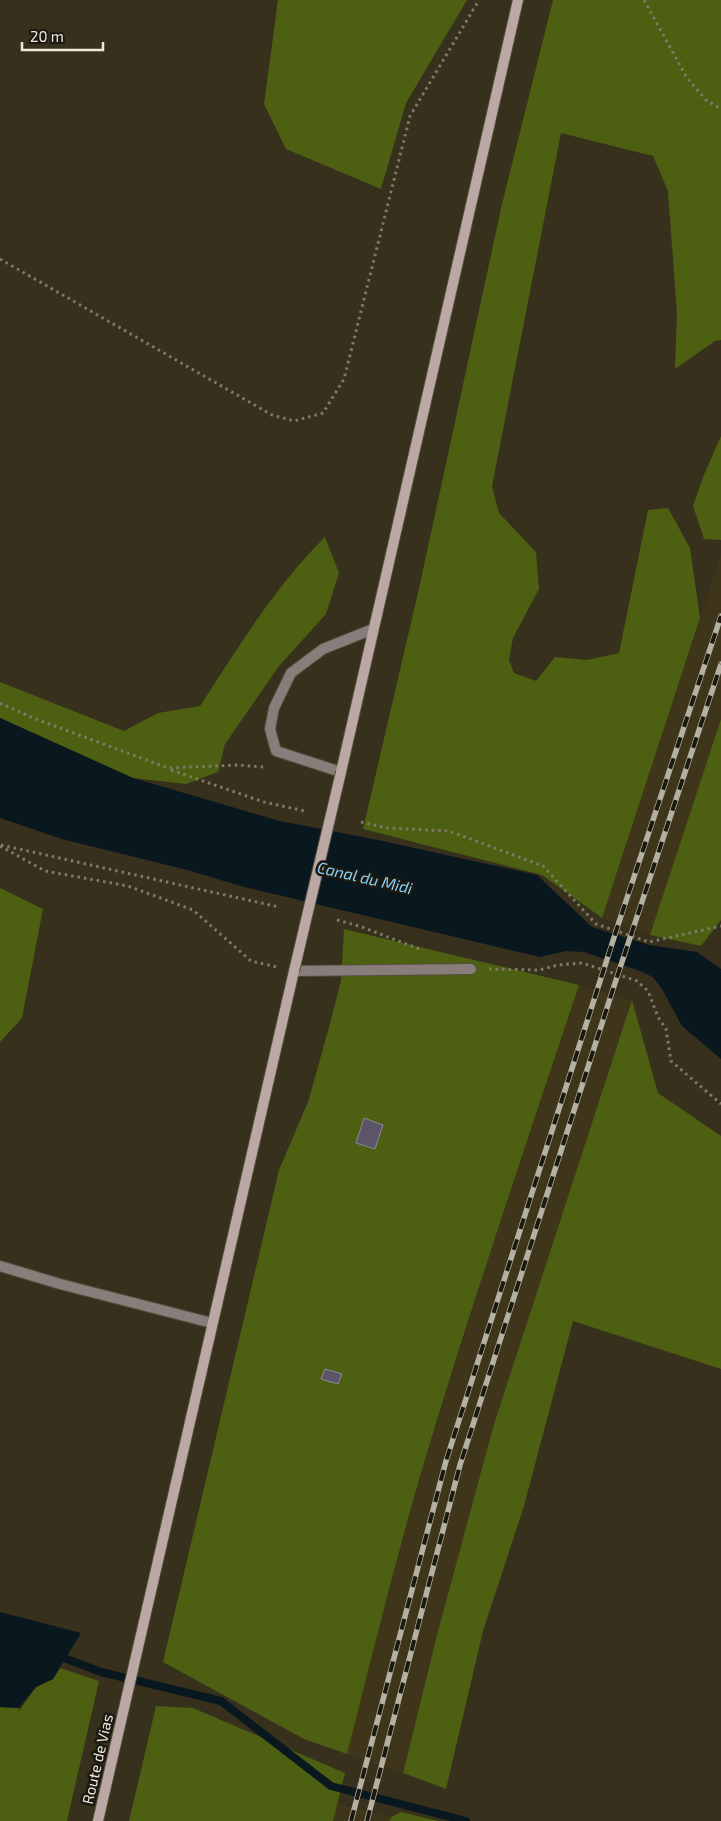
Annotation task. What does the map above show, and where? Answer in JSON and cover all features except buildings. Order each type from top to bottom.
[{"type":"main road","name":"Route de Vias","points":[[98,1821],[518,0]]},
{"type":"street","points":[[340,772],[276,750],[270,729],[274,708],[291,673],[323,649],[374,629]]},
{"type":"street","points":[[294,970],[471,969]]},
{"type":"street","points":[[0,1266],[60,1284],[212,1323]]},
{"type":"path","points":[[0,259],[272,414],[294,421],[323,413],[344,379],[410,116],[479,0]]},
{"type":"path","points":[[644,0],[688,78],[706,100],[721,109]]},
{"type":"path","points":[[0,703],[33,718],[168,768],[264,802],[304,811]]},
{"type":"path","points":[[168,768],[239,765],[267,767]]},
{"type":"path","points":[[361,822],[387,828],[449,831],[543,866],[596,924],[649,942],[721,926]]},
{"type":"path","points":[[0,845],[45,871],[128,886],[193,910],[251,961],[294,970]]},
{"type":"path","points":[[0,845],[279,907]]},
{"type":"path","points":[[337,920],[362,927],[425,951]]},
{"type":"path","points":[[471,969],[539,970],[558,965],[582,963],[637,981],[648,992],[658,1018],[666,1029],[671,1061],[721,1104]]},
{"type":"shaded area","points":[[721,555],[721,719],[650,935],[602,918]]},
{"type":"shaded area","points":[[579,985],[632,1000],[494,1424],[438,1631],[403,1773],[347,1754],[380,1623],[421,1474],[495,1237]]},
{"type":"shaded area","points":[[337,1803],[391,1817],[390,1821],[333,1821]]},
{"type":"green space","points":[[278,0],[467,0],[406,103],[381,189],[286,149],[264,104]]},
{"type":"green space","points":[[553,0],[721,0],[721,340],[715,341],[675,369],[677,315],[668,191],[653,156],[561,133],[492,486],[499,513],[536,552],[539,589],[513,638],[509,660],[514,673],[536,681],[555,657],[587,660],[619,653],[648,510],[668,508],[690,548],[700,618],[602,918],[542,875],[363,829],[420,584],[502,204]]},
{"type":"green space","points":[[721,436],[721,540],[704,539],[693,506]]},
{"type":"green space","points":[[325,537],[339,573],[326,614],[279,666],[225,744],[218,772],[186,784],[133,778],[0,718],[0,682],[124,731],[158,713],[200,706],[273,597]]},
{"type":"green space","points":[[721,719],[721,920],[701,946],[650,935]]},
{"type":"green space","points":[[0,888],[43,909],[22,1018],[0,1042]]},
{"type":"green space","points":[[344,929],[579,985],[478,1289],[421,1473],[347,1754],[304,1739],[163,1662],[279,1170],[308,1102],[341,981]]},
{"type":"green space","points":[[632,1000],[658,1093],[721,1136],[721,1369],[573,1321],[524,1506],[483,1631],[446,1789],[403,1773],[438,1631],[494,1424]]},
{"type":"green space","points":[[60,1668],[99,1681],[67,1821],[0,1821],[0,1707],[19,1708],[19,1711],[36,1687],[53,1679]]},
{"type":"green space","points":[[156,1706],[193,1708],[345,1773],[333,1821],[129,1821]]},
{"type":"green space","points":[[401,1812],[438,1821],[390,1821],[391,1817]]},
{"type":"water","name":"Canal du Midi","points":[[0,718],[133,778],[280,821],[378,840],[537,875],[592,927],[649,945],[697,952],[721,969],[721,1059],[682,1026],[662,989],[653,977],[584,952],[566,951],[540,957],[244,887],[187,870],[62,839],[0,818]]},
{"type":"water","points":[[0,1612],[81,1633],[53,1679],[36,1687],[19,1708],[0,1707]]},
{"type":"waterway","points":[[56,1655],[101,1672],[221,1701],[331,1786],[466,1821]]},
{"type":"railway","points":[[351,1821],[446,1461],[619,922],[721,616]]},
{"type":"railway","points":[[367,1821],[460,1465],[615,983],[721,664]]}]
